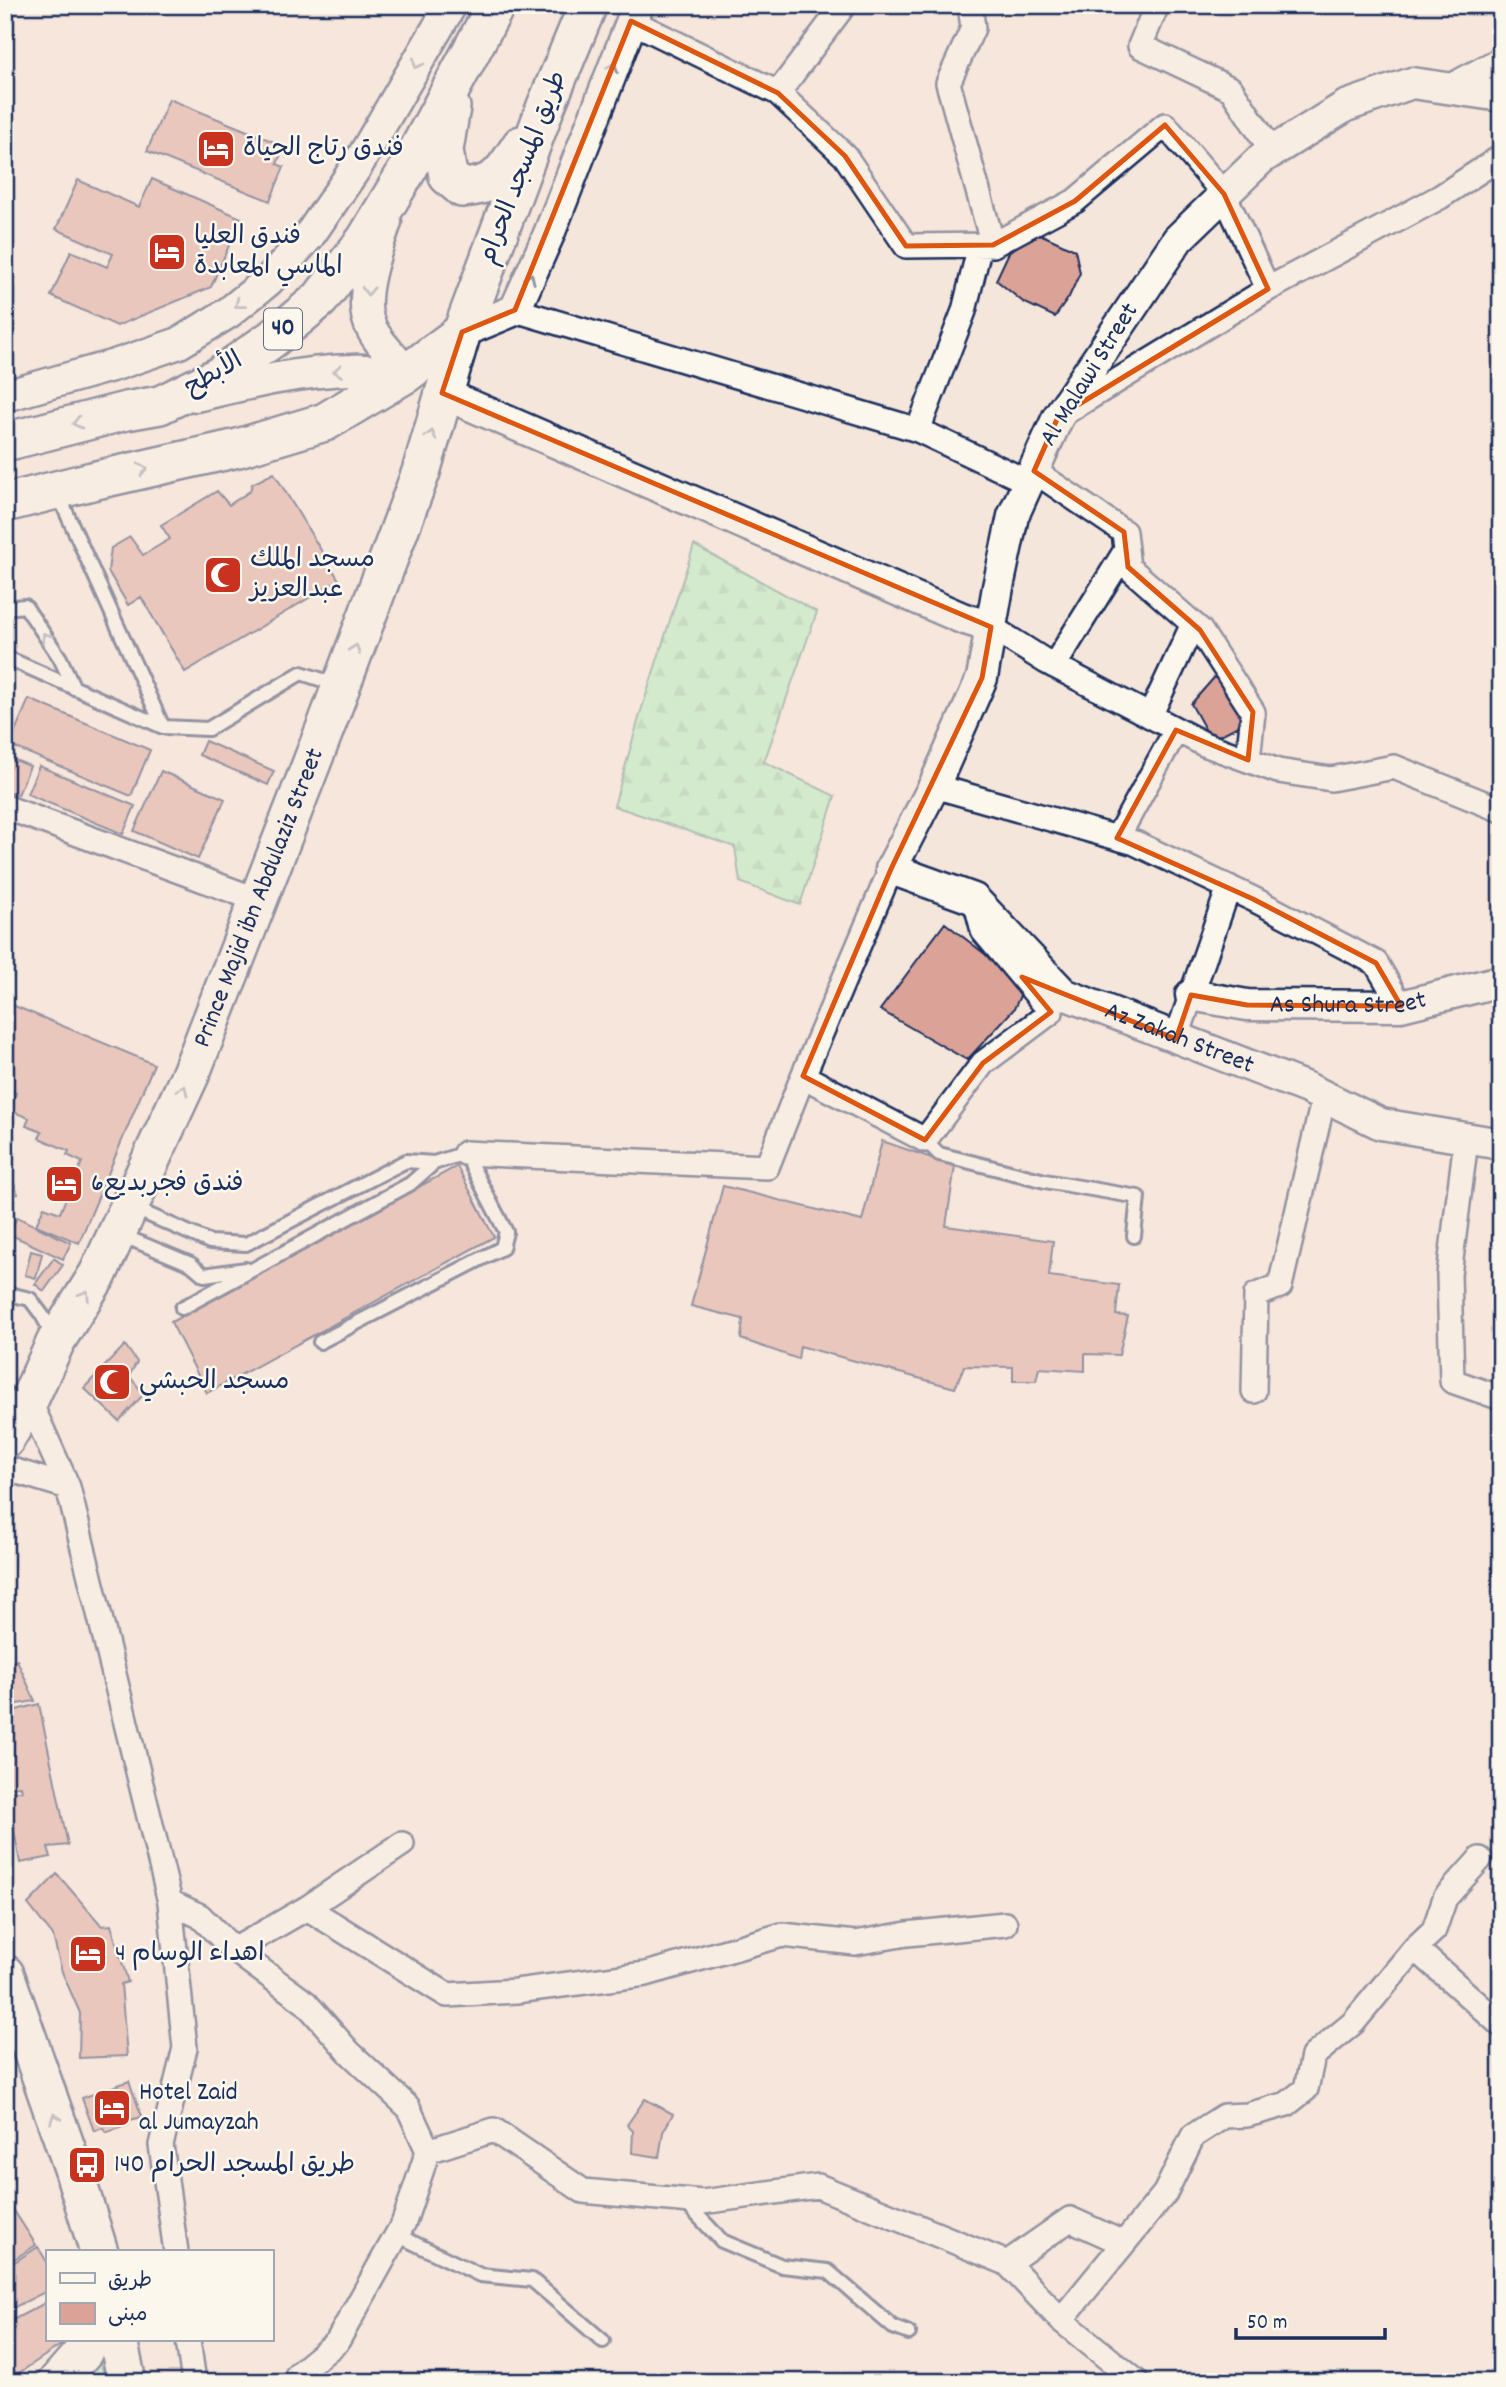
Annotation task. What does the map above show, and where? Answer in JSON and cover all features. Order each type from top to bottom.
[{"type":"main road","name":"الأبطح","points":[[5,442],[143,408],[219,376],[272,339],[320,299],[366,239],[402,179],[496,5]]},
{"type":"main road","name":"طريق المسجد الحرام","points":[[462,332],[545,106],[588,5]]},
{"type":"main road","points":[[455,82],[444,150],[448,176],[462,188],[482,187],[502,174],[545,106]]},
{"type":"main road","points":[[5,503],[238,448],[325,422],[407,373],[462,332]]},
{"type":"main road","name":"Prince Majid ibn Abdulaziz Street","points":[[5,1440],[29,1400],[56,1341],[98,1274],[191,1073],[421,472],[462,332]]},
{"type":"main road","points":[[5,1974],[73,2168],[98,2250]]},
{"type":"main road","points":[[57,2382],[84,2351],[86,2342]]},
{"type":"main road","points":[[118,2342],[127,2382]]},
{"type":"street","points":[[778,93],[845,5]]},
{"type":"street","points":[[918,430],[964,312],[986,245],[947,83],[973,28],[970,5]]},
{"type":"street","points":[[1157,5],[1140,46],[1231,89],[1272,151]]},
{"type":"street","points":[[515,310],[550,234],[635,13],[778,93],[845,156],[906,246],[986,245],[1075,201],[1165,125],[1224,194],[1268,289]]},
{"type":"street","points":[[5,397],[106,368],[179,343],[228,313],[268,281],[309,236],[357,166],[446,14],[477,40]]},
{"type":"street","points":[[1447,88],[1501,59]]},
{"type":"street","name":"Al Malawi Street","points":[[891,869],[934,786],[982,678],[1013,516],[1058,416],[1178,239],[1262,158],[1346,106],[1412,83],[1501,96]]},
{"type":"street","points":[[1058,416],[1268,289],[1440,197],[1501,157]]},
{"type":"street","points":[[402,179],[367,283],[367,318],[378,338],[407,373]]},
{"type":"street","points":[[462,332],[515,310],[918,430],[1031,477],[1124,533],[1128,567],[1200,630],[1253,712],[1248,760]]},
{"type":"street","points":[[106,368],[143,408],[254,382],[308,374],[352,369],[407,373]]},
{"type":"street","points":[[442,393],[950,612],[991,627],[1054,666],[1204,744],[1278,771],[1331,779],[1394,767],[1501,810]]},
{"type":"street","points":[[1054,666],[1126,550]]},
{"type":"street","points":[[1150,716],[1193,624]]},
{"type":"street","points":[[1117,838],[1176,730]]},
{"type":"street","points":[[934,786],[1135,843],[1229,887],[1376,963],[1401,1006]]},
{"type":"street","points":[[5,807],[258,900]]},
{"type":"street","points":[[465,1153],[767,1167],[891,869]]},
{"type":"street","name":"Az Zakah Street","points":[[891,869],[974,899],[1064,994],[1324,1097],[1381,1124],[1501,1144]]},
{"type":"street","points":[[1176,1039],[1229,887]]},
{"type":"street","points":[[803,1076],[925,1140],[983,1063],[1051,1012],[984,931],[974,899]]},
{"type":"street","name":"As Shura Street","points":[[1191,995],[1247,1005],[1401,1006],[1501,981]]},
{"type":"street","points":[[1254,1391],[1256,1295],[1280,1286],[1324,1097]]},
{"type":"street","points":[[1466,1140],[1449,1275],[1452,1381],[1501,1398]]},
{"type":"street","points":[[29,1400],[68,1487],[170,1902],[185,2048],[161,2145],[176,2250]]},
{"type":"street","points":[[5,1468],[68,1487]]},
{"type":"street","points":[[234,1950],[307,1908],[402,1844]]},
{"type":"street","points":[[1062,2320],[1165,2193],[1193,2136],[1224,2116],[1247,2115],[1287,2104],[1306,2089],[1313,2056],[1353,2023],[1415,1948],[1434,1930],[1445,1898],[1480,1859]]},
{"type":"street","points":[[170,1902],[200,1916],[234,1950],[306,2003],[350,2053],[408,2107],[428,2151],[404,2222],[337,2342],[298,2374],[295,2382]]},
{"type":"street","points":[[307,1908],[447,1995],[516,1992],[646,1974],[782,1935],[855,1943],[907,1934],[1005,1924]]},
{"type":"street","points":[[1415,1948],[1501,2025]]},
{"type":"street","points":[[428,2151],[494,2130],[583,2191],[702,2202],[818,2186],[1007,2263],[1062,2320],[1138,2382]]},
{"type":"street","points":[[1007,2263],[1070,2220],[1123,2244]]},
{"type":"street","points":[[188,2342],[194,2382]]},
{"type":"lane","points":[[57,491],[163,727]]},
{"type":"lane","points":[[5,608],[25,606],[60,658],[74,688]]},
{"type":"lane","points":[[5,657],[163,727],[208,729],[301,673],[341,686]]},
{"type":"lane","points":[[925,1140],[939,1154],[1045,1181],[1138,1197],[1134,1236]]},
{"type":"lane","points":[[124,1220],[210,1242],[246,1244],[406,1161],[434,1163],[465,1153],[506,1232],[502,1248],[320,1342]]},
{"type":"lane","points":[[182,1308],[410,1184],[434,1163]]},
{"type":"lane","points":[[124,1220],[204,1275],[257,1267]]},
{"type":"lane","points":[[5,1293],[30,1299],[56,1341]]},
{"type":"lane","points":[[684,2200],[722,2241],[782,2266],[828,2271],[893,2327],[909,2333]]},
{"type":"lane","points":[[397,2235],[480,2275],[533,2280],[603,2341]]},
{"type":"highlighted area","points":[[631,21],[778,93],[845,156],[906,246],[993,245],[1075,201],[1165,125],[1224,194],[1268,289],[1058,417],[1034,471],[1124,532],[1128,567],[1200,630],[1253,712],[1248,760],[1176,730],[1117,838],[1253,899],[1376,963],[1401,1006],[1247,1005],[1191,995],[1176,1039],[1022,977],[1051,1012],[983,1063],[925,1140],[803,1076],[891,869],[982,678],[991,627],[442,393],[462,332],[515,310]]},
{"type":"green space","points":[[694,545],[817,612],[764,762],[835,796],[800,905],[740,882],[735,847],[614,806]]},
{"type":"green space","points":[[96,2354],[108,2382],[75,2382]]},
{"type":"building","name":"فندق رتاج الحياة","points":[[169,99],[284,146],[277,164],[284,167],[270,201],[147,151]]},
{"type":"building","name":"فندق العليا الماسي المعابدة","points":[[152,179],[241,218],[211,287],[117,326],[51,296],[71,251],[107,267],[113,254],[56,229],[78,180],[139,207]]},
{"type":"building","points":[[1040,234],[1075,250],[1080,273],[1069,297],[1055,317],[1023,302],[996,280],[1012,246]]},
{"type":"building","name":"مسجد الملك عبدالعزيز","points":[[274,473],[339,580],[185,672],[141,597],[128,605],[108,571],[111,548],[130,537],[143,555],[170,539],[161,525],[217,491],[229,505],[250,491],[252,484]]},
{"type":"building","points":[[1219,672],[1248,721],[1211,740],[1191,704]]},
{"type":"building","points":[[29,699],[150,750],[131,796],[9,745]]},
{"type":"building","points":[[205,741],[274,771],[268,785],[199,755]]},
{"type":"building","points":[[5,756],[30,766],[18,795],[5,790]]},
{"type":"building","points":[[39,766],[135,806],[123,834],[27,794]]},
{"type":"building","points":[[161,771],[225,799],[198,859],[134,831]]},
{"type":"building","points":[[945,923],[1025,985],[1014,1009],[967,1060],[880,1010]]},
{"type":"building","points":[[5,1002],[154,1064],[79,1243],[36,1225],[44,1207],[60,1213],[66,1198],[60,1196],[68,1176],[75,1179],[82,1162],[67,1155],[69,1151],[39,1138],[42,1132],[26,1126],[29,1118],[9,1110],[16,1093],[5,1088],[5,1033],[10,1023],[5,1021]]},
{"type":"building","points":[[882,1141],[955,1166],[946,1226],[1053,1241],[1049,1276],[1119,1285],[1116,1315],[1128,1316],[1119,1355],[1085,1354],[1085,1371],[1039,1368],[1036,1381],[1013,1381],[1013,1367],[964,1366],[955,1388],[800,1346],[798,1359],[741,1339],[743,1319],[691,1306],[723,1186],[862,1221]]},
{"type":"building","points":[[5,1161],[18,1194],[5,1199]]},
{"type":"building","points":[[457,1166],[494,1237],[207,1393],[171,1322]]},
{"type":"building","points":[[17,1217],[71,1243],[63,1259],[9,1234]]},
{"type":"building","points":[[31,1251],[42,1254],[36,1278],[25,1275]]},
{"type":"building","points":[[54,1258],[63,1265],[44,1291],[35,1284]]},
{"type":"building","name":"مسجد الحبشي","points":[[125,1345],[137,1362],[129,1376],[144,1394],[119,1421],[84,1388]]},
{"type":"building","points":[[17,1660],[35,1701],[5,1706],[5,1665]]},
{"type":"building","points":[[39,1704],[68,1845],[48,1847],[51,1857],[20,1863],[7,1792],[22,1791],[21,1786],[8,1787],[5,1772],[5,1713]]},
{"type":"building","name":"اهداء الوسام 4","points":[[57,1874],[102,1926],[111,1925],[128,1982],[121,1984],[127,2056],[79,2058],[80,2013],[62,1972],[53,1936],[28,1904]]},
{"type":"building","name":"Hotel Zaid al Jumayzah","points":[[129,2081],[142,2117],[126,2121],[128,2125],[106,2133],[103,2128],[94,2131],[82,2098]]},
{"type":"building","points":[[645,2099],[673,2114],[663,2132],[659,2157],[632,2153],[633,2131],[627,2125]]},
{"type":"building","points":[[11,2206],[36,2245],[5,2265],[5,2210]]},
{"type":"building","points":[[38,2247],[46,2260],[46,2292],[5,2312],[5,2268]]},
{"type":"building","points":[[46,2303],[46,2342],[65,2342],[13,2377],[5,2366],[5,2324]]},
{"type":"place","name":"فندق رتاج الحياة","points":[[216,149]]},
{"type":"place","name":"فندق العليا الماسي المعابدة","points":[[167,252]]},
{"type":"place","name":"مسجد الملك عبدالعزيز","points":[[223,575]]},
{"type":"place","name":"فندق فجربديع6","points":[[64,1184]]},
{"type":"place","name":"مسجد الحبشي","points":[[112,1382]]},
{"type":"place","name":"اهداء الوسام 4","points":[[88,1954]]},
{"type":"place","name":"Hotel Zaid al Jumayzah","points":[[112,2108]]},
{"type":"place","name":"طريق المسجد الحرام 140","points":[[87,2165]]}]
